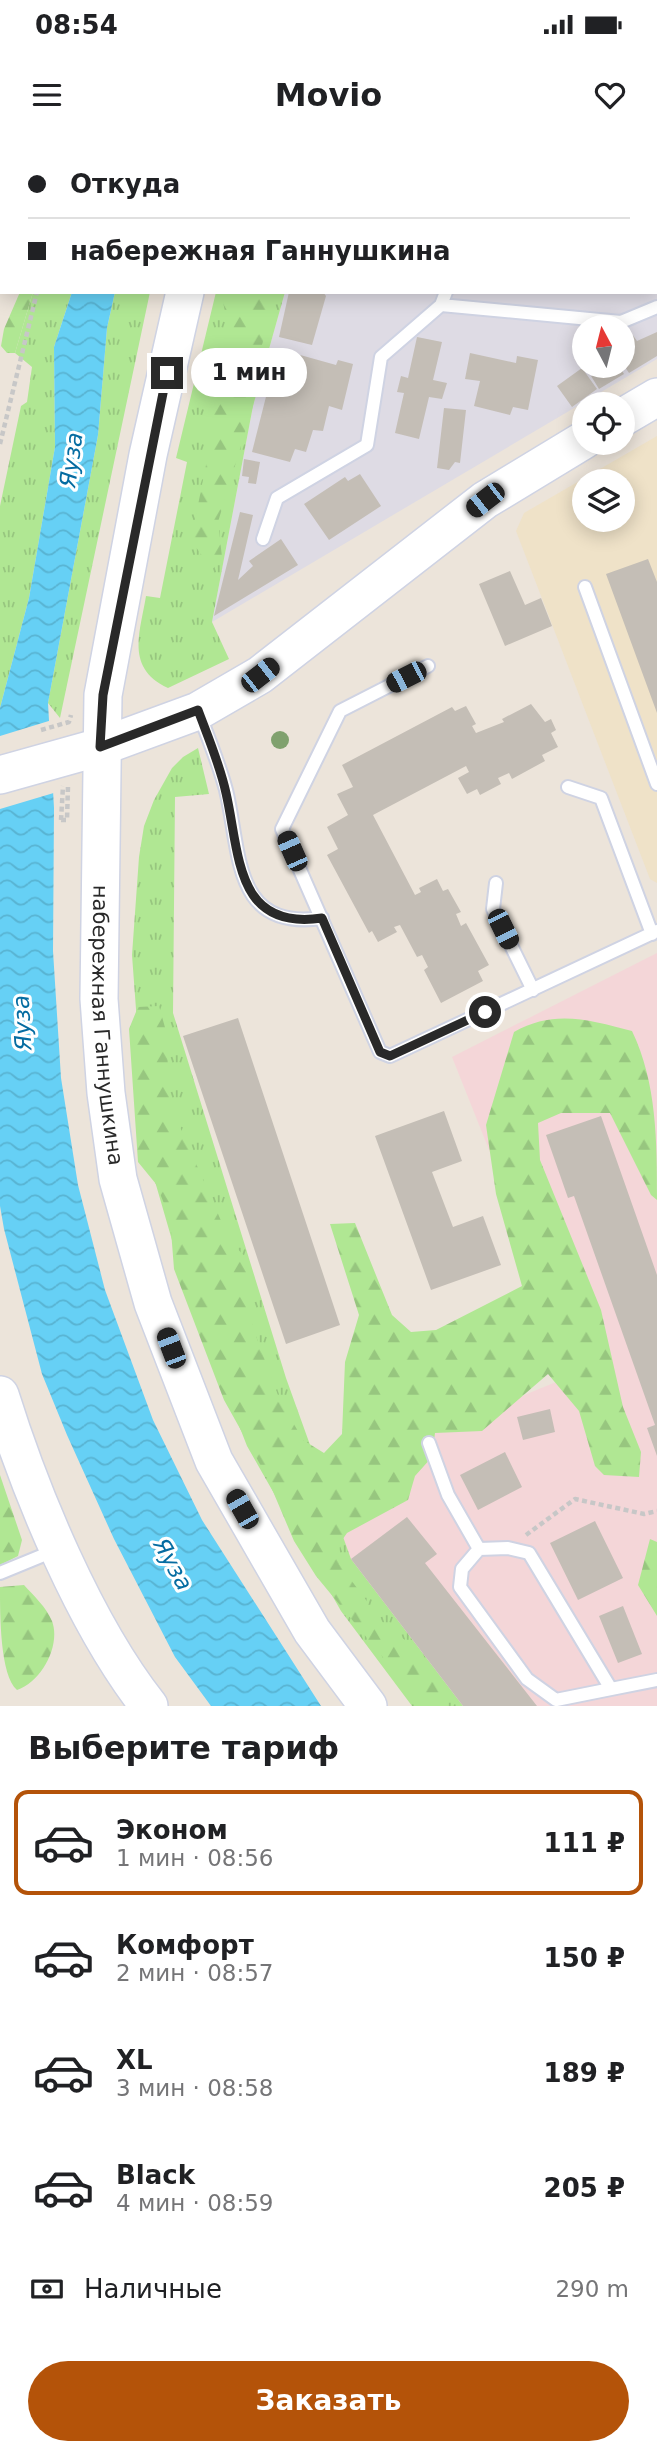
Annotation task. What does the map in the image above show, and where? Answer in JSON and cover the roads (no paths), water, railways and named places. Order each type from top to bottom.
[{"type":"main road","name":"набережная Ганнушкина","points":[[185,294],[148,455],[103,695],[100,747],[99,999],[106,1093],[121,1191],[153,1303],[214,1461],[312,1631],[368,1706]]},
{"type":"main road","points":[[635,410],[657,397]]},
{"type":"main road","points":[[0,775],[63,763],[198,710],[260,675],[485,500],[572,447]]},
{"type":"main road","points":[[0,1395],[8,1441],[93,1620],[138,1700]]},
{"type":"lane","points":[[263,539],[277,499],[366,445],[381,356],[442,305],[445,294]]},
{"type":"lane","points":[[442,305],[621,321],[657,307]]},
{"type":"lane","points":[[585,587],[657,784]]},
{"type":"lane","points":[[428,666],[340,711],[282,829],[380,1052],[390,1056],[655,932],[601,798],[568,787]]},
{"type":"lane","points":[[198,710],[226,789],[243,879],[253,898],[268,912],[283,918],[303,921],[322,918]]},
{"type":"lane","points":[[496,883],[493,909],[533,990]]},
{"type":"lane","points":[[429,1443],[448,1495],[480,1549]]},
{"type":"lane","points":[[611,1689],[528,1553],[508,1548],[480,1549],[462,1569],[460,1587],[527,1679],[556,1700],[657,1680]]},
{"type":"lane","points":[[0,1573],[60,1549]]},
{"type":"water","name":"Яуза","points":[[71,294],[115,294],[107,328],[98,435],[48,703],[54,808],[53,951],[61,1078],[78,1185],[105,1290],[153,1420],[202,1520],[321,1706],[211,1706],[175,1657],[114,1539],[42,1374],[4,1229],[0,1206],[0,708],[29,598],[55,447],[54,347]]}]
